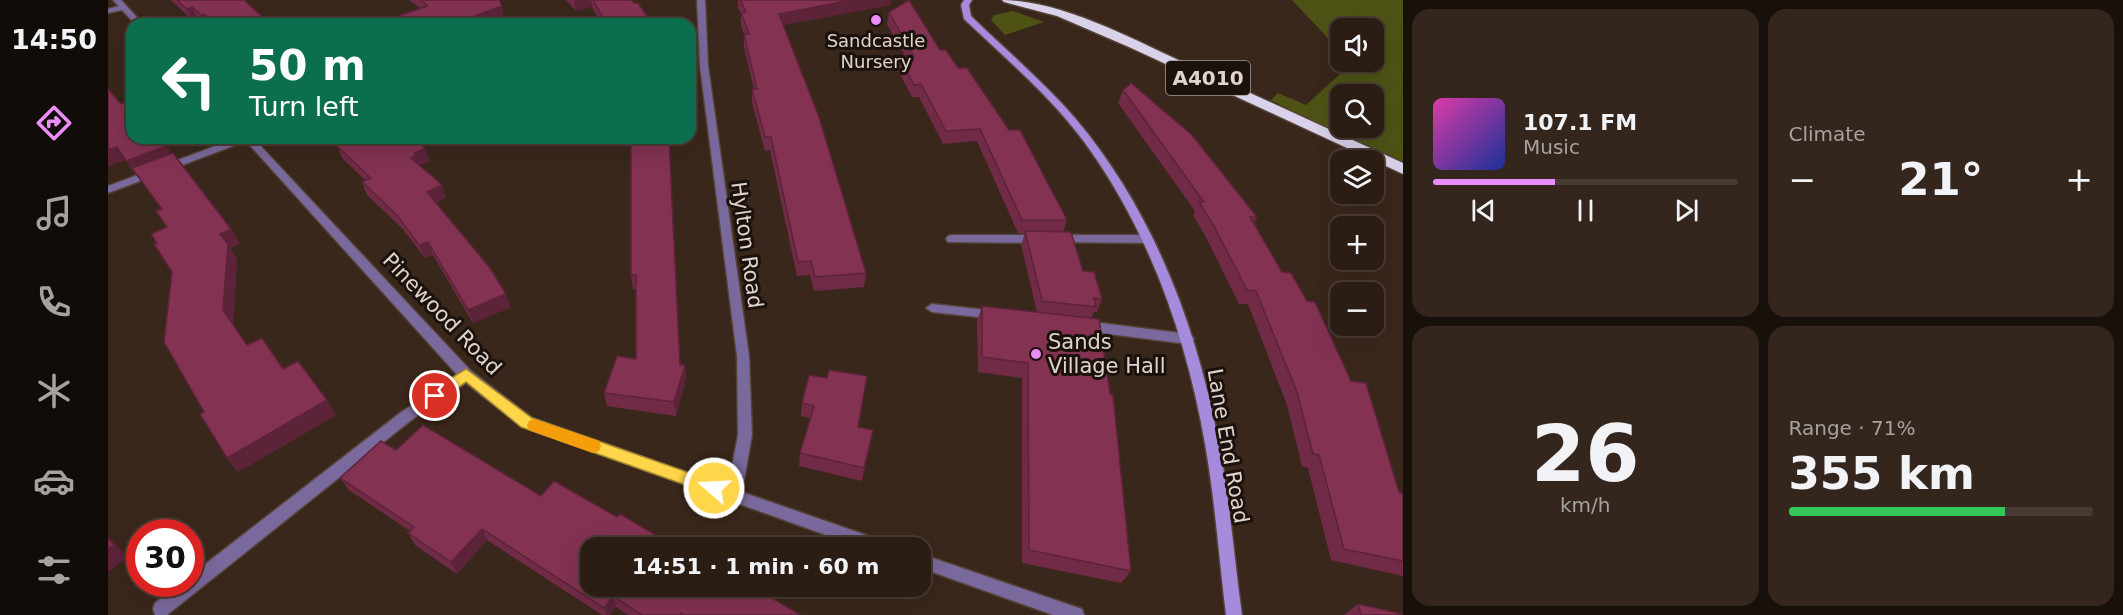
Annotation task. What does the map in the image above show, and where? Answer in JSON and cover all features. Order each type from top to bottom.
[{"type":"highway","name":"A4010","points":[[1008,0],[1061,14],[1133,44],[1403,170]]},
{"type":"street","name":"Hylton Road","points":[[701,0],[704,66],[743,356],[745,435],[734,495]]},
{"type":"street","name":"Lane End Road","points":[[968,0],[964,5],[967,17],[1041,89],[1084,135],[1127,199],[1175,302],[1188,339],[1208,422],[1234,615]]},
{"type":"street","points":[[108,11],[122,2],[134,18]]},
{"type":"street","points":[[108,190],[231,144]]},
{"type":"street","name":"Pinewood Road","points":[[253,144],[466,375],[527,422],[852,537]]},
{"type":"street","points":[[952,239],[1146,239]]},
{"type":"street","points":[[932,308],[1006,316]]},
{"type":"street","points":[[1074,325],[1188,339]]},
{"type":"street","points":[[161,609],[405,417],[466,375]]},
{"type":"street","points":[[931,564],[1076,615]]},
{"type":"green space","points":[[1292,0],[1403,0],[1403,162],[1384,154],[1384,150],[1376,150],[1349,138],[1384,138],[1384,84],[1330,84],[1330,130],[1271,100],[1278,93],[1306,105],[1342,72],[1384,72],[1384,18],[1330,18],[1330,40]]},
{"type":"green space","points":[[1013,11],[1044,22],[1005,35],[991,20],[994,15]]},
{"type":"building","points":[[177,0],[244,0],[264,18],[209,18],[192,7],[186,9]]},
{"type":"building","points":[[421,0],[499,0],[502,6],[469,18],[395,17],[428,6]]},
{"type":"building","points":[[593,0],[631,0],[638,3],[646,15],[652,18],[609,17],[603,18]]},
{"type":"building","points":[[740,0],[851,0],[779,14],[819,117],[866,273],[815,277],[811,261],[798,262],[771,137],[765,137],[752,89],[757,89],[744,34],[749,34],[741,13],[746,12]]},
{"type":"building","points":[[909,0],[940,50],[946,50],[958,68],[967,68],[1009,130],[1020,130],[1067,220],[1022,220],[980,129],[946,131],[921,84],[914,85],[899,56],[913,55],[889,12]]},
{"type":"building","points":[[1131,83],[1192,135],[1257,217],[1250,217],[1282,272],[1291,273],[1307,301],[1315,302],[1351,381],[1366,383],[1399,492],[1403,496],[1403,561],[1344,549],[1319,455],[1313,454],[1297,392],[1256,291],[1247,290],[1199,202],[1204,202],[1123,90]]},
{"type":"building","points":[[108,89],[121,104],[126,102],[126,144],[164,144],[166,146],[126,161],[117,147],[108,150]]},
{"type":"building","points":[[341,144],[420,144],[425,148],[414,153],[417,155],[411,158],[442,185],[427,192],[490,268],[506,294],[468,310],[428,242],[419,245],[397,215],[362,182],[371,178],[337,146]]},
{"type":"building","points":[[631,144],[669,144],[680,365],[685,365],[674,402],[604,393],[617,356],[636,359],[636,275],[631,275]]},
{"type":"building","points":[[173,153],[231,229],[220,234],[228,244],[223,310],[247,345],[262,338],[283,369],[298,361],[327,400],[227,458],[200,414],[204,412],[164,342],[172,272],[154,244],[157,243],[151,234],[167,227],[156,211],[162,209],[132,168]]},
{"type":"building","points":[[1025,231],[1071,232],[1083,271],[1094,272],[1102,299],[1094,298],[1096,307],[1042,301]]},
{"type":"building","points":[[982,306],[1099,319],[1110,394],[1113,395],[1131,571],[1029,550],[1028,363],[982,357]]},
{"type":"building","points":[[829,370],[867,376],[858,427],[873,430],[864,468],[800,453],[814,406],[802,403],[809,375],[827,378]]},
{"type":"building","points":[[423,425],[541,496],[554,481],[617,517],[620,514],[659,537],[580,537],[580,592],[482,529],[451,562],[408,533],[414,527],[340,478],[381,441],[396,450]]},
{"type":"building","points":[[108,538],[114,545],[108,550]]},
{"type":"building","points":[[587,597],[612,597],[604,608]]},
{"type":"building","points":[[615,597],[770,597],[801,615],[684,615],[681,613],[680,615],[642,615]]},
{"type":"building","points":[[1358,604],[1403,614],[1403,615],[1361,615]]},
{"type":"slow traffic","points":[[534,425],[593,446]]},
{"type":"place","name":"Sandcastle Nursery","points":[[876,20]]},
{"type":"place","name":"Sands Village Hall","points":[[1036,354]]},
{"type":"route","points":[[435,396],[466,375],[527,422],[714,488]]}]
